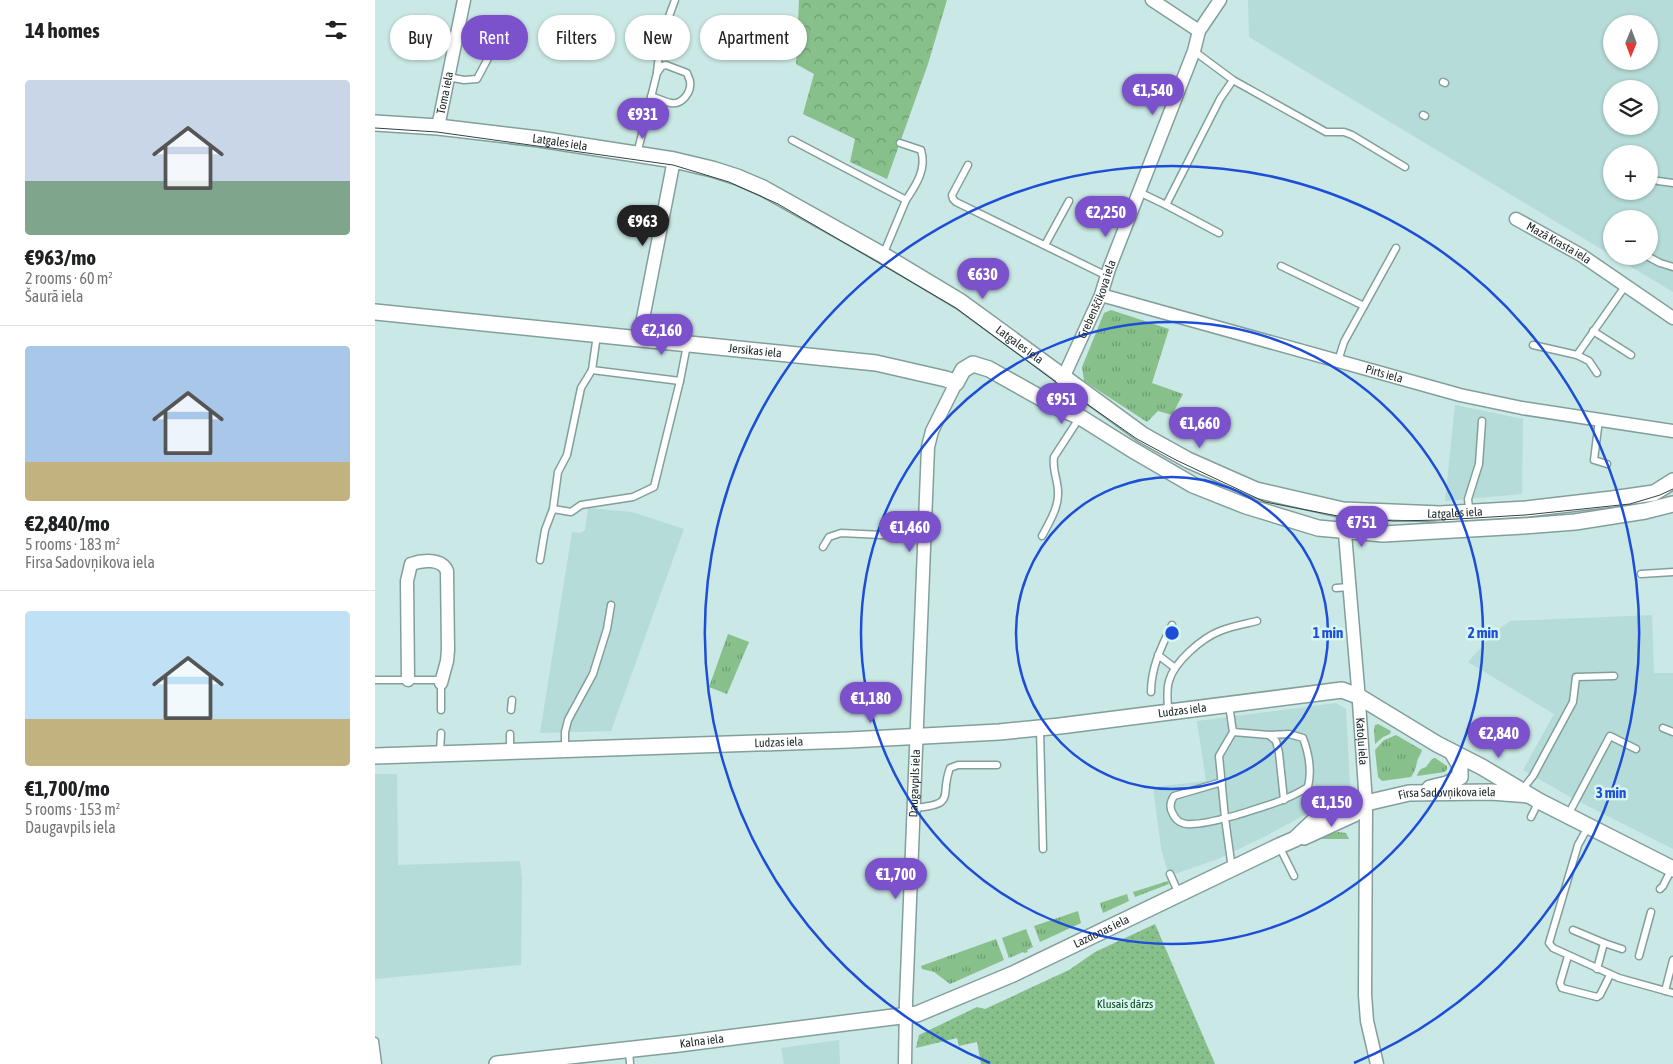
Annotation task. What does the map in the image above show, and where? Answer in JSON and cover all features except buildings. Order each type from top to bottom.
[{"type":"street","name":"Toma iela","points":[[438,127],[464,0]]},
{"type":"street","points":[[1152,0],[1199,31]]},
{"type":"street","name":"Grebenščikova iela","points":[[1055,406],[1064,376],[1101,295],[1194,51],[1199,31],[1220,0]]},
{"type":"street","name":"Latgales iela","points":[[375,123],[438,127],[539,139],[674,160],[737,177],[763,188],[883,255],[961,302],[1143,435],[1188,460],[1256,490],[1343,510],[1425,514],[1526,509],[1654,493],[1670,483]]},
{"type":"street","points":[[639,339],[674,160]]},
{"type":"street","name":"Mazā Krasta iela","points":[[1516,219],[1581,255],[1673,318]]},
{"type":"street","name":"Pirts iela","points":[[1101,295],[1460,395],[1522,408],[1673,431]]},
{"type":"street","name":"Jersikas iela","points":[[375,312],[876,363],[956,383]]},
{"type":"street","name":"Latgales iela","points":[[973,364],[989,369],[1055,406],[1080,417],[1193,485],[1246,506],[1318,528],[1344,532],[1408,534],[1575,522],[1637,513],[1673,504]]},
{"type":"street","name":"Daugavpils iela","points":[[905,1064],[928,447],[932,430],[963,370],[973,364]]},
{"type":"street","name":"Katoļu iela","points":[[1343,510],[1366,803],[1365,995],[1367,1021],[1377,1064]]},
{"type":"street","points":[[408,680],[407,581],[411,564],[417,562],[441,562],[445,565],[447,571],[447,661],[441,683]]},
{"type":"street","name":"Ludzas iela","points":[[375,756],[917,736],[1040,728],[1329,691],[1342,690],[1358,696]]},
{"type":"street","name":"Firsa Sadovņikova iela","points":[[1358,696],[1452,752],[1567,816],[1672,868]]},
{"type":"street","points":[[1409,793],[1447,784],[1460,777],[1461,766],[1452,752]]},
{"type":"street","name":"Firsa Sadovņikova iela","points":[[1366,803],[1409,793],[1491,792],[1530,795]]},
{"type":"street","name":"Lazdonas iela","points":[[906,1017],[1013,974],[1279,846],[1295,839],[1303,838],[1354,814],[1366,803]]},
{"type":"street","name":"Kalna iela","points":[[497,1064],[629,1057],[906,1017]]},
{"type":"lane","points":[[637,155],[657,73],[661,38],[675,0]]},
{"type":"lane","points":[[1194,51],[1233,80],[1325,132],[1352,134],[1405,167]]},
{"type":"lane","points":[[448,77],[464,80],[477,79],[487,60]]},
{"type":"lane","points":[[651,96],[672,104],[684,99],[689,88],[690,81],[687,73],[666,65],[662,66],[657,73]]},
{"type":"lane","points":[[1165,205],[1220,99],[1233,80]]},
{"type":"lane","points":[[792,140],[906,200]]},
{"type":"lane","points":[[883,255],[906,200],[919,180],[923,156],[921,150],[900,143]]},
{"type":"lane","points":[[968,165],[952,195],[953,199],[1107,276]]},
{"type":"lane","points":[[1658,181],[1673,183]]},
{"type":"lane","points":[[1139,192],[1219,233]]},
{"type":"lane","points":[[1045,245],[1069,201]]},
{"type":"lane","points":[[1339,361],[1344,342],[1396,248]]},
{"type":"lane","points":[[1658,263],[1673,267]]},
{"type":"lane","points":[[1281,266],[1364,306]]},
{"type":"lane","points":[[1577,356],[1626,286]]},
{"type":"lane","points":[[1593,331],[1631,355]]},
{"type":"lane","points":[[540,560],[545,530],[553,509],[558,472],[567,455],[581,388],[592,370],[597,335]]},
{"type":"lane","points":[[553,509],[571,512],[581,505],[633,497],[655,487],[688,344]]},
{"type":"lane","points":[[1533,345],[1577,356],[1589,361],[1597,373]]},
{"type":"lane","points":[[592,370],[680,381]]},
{"type":"lane","points":[[1043,536],[1057,502],[1058,492],[1053,464],[1054,457],[1080,417]]},
{"type":"lane","points":[[1599,420],[1594,460],[1607,464]]},
{"type":"lane","points":[[1469,508],[1468,499],[1479,464],[1482,422]]},
{"type":"lane","points":[[823,547],[829,537],[841,534],[924,537]]},
{"type":"lane","points":[[1641,574],[1673,572]]},
{"type":"lane","points":[[1336,588],[1349,587]]},
{"type":"lane","points":[[565,749],[565,732],[568,720],[593,674],[603,645],[611,605]]},
{"type":"lane","points":[[1168,712],[1169,681],[1175,668],[1206,638],[1221,630],[1257,621]]},
{"type":"lane","points":[[1151,692],[1151,678],[1158,655],[1173,625]]},
{"type":"lane","points":[[1158,655],[1175,668]]},
{"type":"lane","points":[[1531,817],[1530,795],[1533,776],[1573,702],[1576,677],[1614,676]]},
{"type":"lane","points":[[375,680],[438,680],[441,683],[441,710]]},
{"type":"lane","points":[[511,710],[512,700]]},
{"type":"lane","points":[[1229,705],[1233,732],[1219,756],[1232,869]]},
{"type":"lane","points":[[1040,728],[1043,849]]},
{"type":"lane","points":[[1663,728],[1673,732]]},
{"type":"lane","points":[[1222,782],[1174,796],[1170,806],[1175,819],[1190,825],[1225,818],[1284,800],[1308,787],[1311,776],[1308,750],[1303,738],[1289,734],[1269,735],[1233,732]]},
{"type":"lane","points":[[440,754],[441,733]]},
{"type":"lane","points":[[509,751],[510,734]]},
{"type":"lane","points":[[1269,735],[1276,740],[1284,800]]},
{"type":"lane","points":[[1567,816],[1610,736],[1636,748]]},
{"type":"lane","points":[[914,808],[939,803],[944,799],[950,768],[958,765],[997,765]]},
{"type":"lane","points":[[1588,827],[1578,845],[1549,943],[1553,948],[1568,956],[1610,975],[1673,993]]},
{"type":"lane","points":[[1279,846],[1294,876]]},
{"type":"lane","points":[[1660,889],[1672,868]]},
{"type":"lane","points":[[1171,874],[1180,895]]},
{"type":"lane","points":[[1639,956],[1651,912]]},
{"type":"lane","points":[[1573,930],[1622,949]]},
{"type":"lane","points":[[1597,969],[1604,943]]},
{"type":"lane","points":[[1568,956],[1560,983],[1562,988],[1597,997],[1600,995],[1610,975]]},
{"type":"lane","points":[[1665,991],[1673,960]]},
{"type":"lane","points":[[375,1041],[377,1064]]},
{"type":"shaded area","points":[[1248,0],[1673,0],[1673,292],[1628,265],[1658,265],[1658,210],[1603,210],[1603,250],[1249,37]]},
{"type":"shaded area","points":[[1455,405],[1523,419],[1522,494],[1445,501]]},
{"type":"shaded area","points":[[588,508],[632,512],[684,529],[611,731],[540,733],[572,532],[580,533],[585,530]]},
{"type":"shaded area","points":[[1652,615],[1654,673],[1673,673],[1673,849],[1572,798],[1523,770],[1554,714],[1468,662],[1493,634],[1510,621]]},
{"type":"shaded area","points":[[1336,703],[1346,709],[1350,787],[1347,792],[1266,836],[1218,859],[1169,876],[1161,848],[1153,787],[1206,781],[1197,721]]},
{"type":"shaded area","points":[[375,774],[397,774],[398,865],[520,861],[522,879],[521,965],[375,979]]},
{"type":"shaded area","points":[[839,1040],[840,1064],[784,1064],[781,1048]]},
{"type":"green space","points":[[799,0],[947,0],[928,64],[887,179],[850,162],[855,139],[803,114],[814,74],[796,64],[796,60],[807,60],[807,15],[798,15]]},
{"type":"green space","points":[[1111,310],[1169,329],[1152,383],[1183,394],[1172,415],[1158,411],[1147,422],[1084,381],[1082,367],[1104,313]]},
{"type":"green space","points":[[728,634],[749,642],[727,694],[709,687]]},
{"type":"green space","points":[[1378,724],[1391,731],[1390,734],[1375,744],[1374,729],[1375,725]]},
{"type":"green space","points":[[1396,735],[1422,750],[1422,752],[1411,777],[1382,781],[1378,777],[1375,750],[1384,740]]},
{"type":"green space","points":[[1435,758],[1447,766],[1445,772],[1417,776],[1421,769],[1426,767]]},
{"type":"green space","points":[[1346,833],[1349,839],[1318,839],[1327,834]]},
{"type":"green space","points":[[1168,881],[1169,884],[1135,897],[1133,892]]},
{"type":"green space","points":[[1127,894],[1129,901],[1103,913],[1100,903]]},
{"type":"green space","points":[[1078,911],[1081,923],[1040,942],[1034,926]]},
{"type":"green space","name":"Klusais dārzs","points":[[1155,924],[1215,1064],[981,1064],[977,1042],[959,1046],[957,1038],[916,1048],[919,1035],[977,1007],[985,1009],[1069,970],[1095,952]]},
{"type":"green space","points":[[1026,929],[1033,947],[1027,950],[1028,952],[1023,952],[1009,958],[1002,938]]},
{"type":"green space","points":[[996,939],[1004,960],[950,984],[934,972],[922,969],[921,966]]},
{"type":"tram line","points":[[375,128],[437,132],[673,165],[729,182],[778,204],[956,308],[1061,386],[1137,439],[1176,460],[1265,502],[1343,517],[1394,521],[1440,520],[1525,515],[1630,504],[1673,489]]}]
